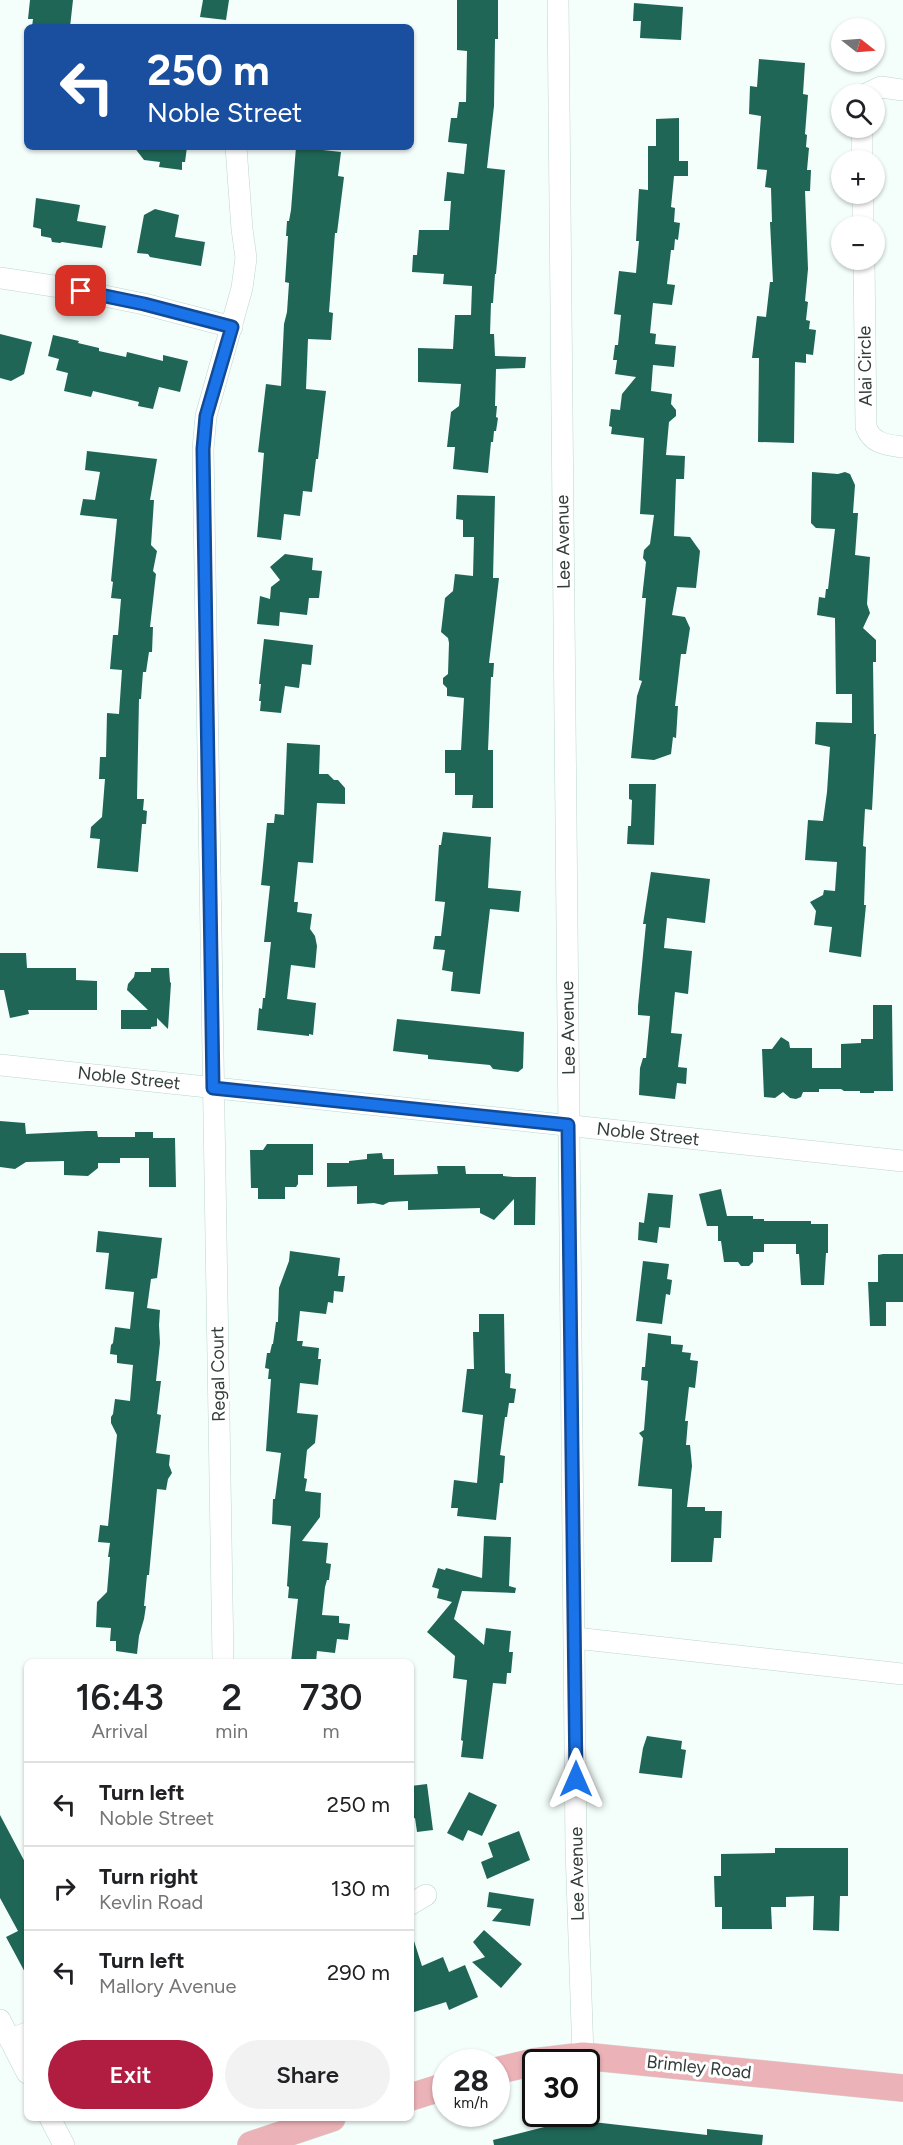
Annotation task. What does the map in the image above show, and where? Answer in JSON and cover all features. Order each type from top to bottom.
[{"type":"main road","name":"Brimley Road","points":[[600,2058],[903,2088]]},
{"type":"main road","points":[[414,2096],[432,2090]]},
{"type":"main road","points":[[251,2145],[323,2121]]},
{"type":"street","name":"Lee Avenue","points":[[558,0],[577,1919],[583,2049]]},
{"type":"street","points":[[885,88],[903,90]]},
{"type":"street","name":"Regal Court","points":[[223,1659],[203,449],[206,416],[242,288],[246,258],[236,150]]},
{"type":"street","name":"Alai Circle","points":[[864,270],[867,427],[869,435],[875,441],[903,447]]},
{"type":"street","points":[[0,278],[60,287],[144,304],[232,327]]},
{"type":"street","name":"Noble Street","points":[[0,1065],[903,1161]]},
{"type":"street","points":[[575,1638],[903,1674]]},
{"type":"street","points":[[12,2030],[24,2064]]},
{"type":"street","points":[[52,2121],[64,2145]]},
{"type":"building","points":[[30,0],[73,0],[70,24],[32,24],[33,19],[28,19]]},
{"type":"building","points":[[203,0],[229,0],[226,20],[200,17]]},
{"type":"building","points":[[457,0],[498,0],[494,106],[487,168],[505,170],[493,303],[491,303],[490,334],[494,334],[495,356],[526,357],[525,368],[496,369],[495,406],[497,406],[496,417],[498,418],[493,442],[491,442],[488,473],[453,469],[455,447],[447,447],[451,412],[459,406],[461,384],[418,382],[418,348],[453,349],[455,315],[471,315],[472,286],[443,284],[444,274],[412,272],[413,255],[417,255],[419,230],[449,230],[451,201],[444,201],[447,172],[464,174],[467,144],[448,142],[451,118],[457,118],[459,102],[466,102],[467,51],[457,50]]},
{"type":"building","points":[[634,3],[683,7],[681,40],[640,38],[641,21],[633,21]]},
{"type":"building","points":[[759,59],[805,63],[803,94],[808,95],[805,134],[807,135],[806,147],[809,148],[807,170],[811,170],[810,191],[805,191],[808,269],[805,301],[808,302],[806,320],[810,321],[809,329],[816,330],[813,355],[806,354],[806,363],[795,362],[794,443],[758,442],[759,358],[752,358],[757,316],[766,317],[770,282],[773,282],[771,188],[765,187],[767,170],[757,169],[761,116],[749,114],[750,86],[757,87]]},
{"type":"building","points":[[679,118],[679,161],[688,161],[688,176],[674,176],[671,207],[675,208],[674,222],[680,223],[678,240],[675,239],[674,250],[671,250],[667,284],[675,285],[672,305],[653,303],[650,333],[656,334],[655,344],[676,346],[674,367],[653,365],[651,391],[672,394],[671,404],[676,410],[676,416],[669,422],[666,455],[685,456],[684,479],[676,479],[674,536],[690,537],[700,551],[696,588],[677,587],[672,615],[685,617],[690,628],[686,654],[681,654],[675,706],[678,706],[676,738],[673,737],[671,754],[654,760],[631,758],[637,696],[642,681],[639,680],[646,598],[642,598],[646,562],[643,558],[644,550],[650,544],[654,515],[640,514],[644,438],[611,434],[612,427],[609,426],[611,409],[620,410],[622,394],[636,377],[615,374],[617,360],[613,360],[615,345],[618,345],[621,315],[614,314],[619,271],[636,273],[639,241],[636,241],[639,189],[648,190],[648,146],[656,146],[656,119]]},
{"type":"building","points":[[136,150],[187,150],[182,170],[159,167],[160,162],[144,160]]},
{"type":"building","points":[[296,150],[341,152],[338,176],[344,177],[337,233],[335,233],[329,312],[333,313],[331,340],[308,339],[306,389],[326,391],[318,459],[316,459],[312,492],[303,491],[300,516],[284,514],[281,540],[257,537],[264,453],[258,452],[266,384],[281,386],[284,324],[289,283],[285,282],[288,236],[286,236],[287,221],[289,221]]},
{"type":"building","points":[[36,198],[80,205],[77,221],[106,226],[102,248],[52,242],[51,238],[41,236],[41,229],[33,227]]},
{"type":"building","points":[[155,209],[179,215],[175,237],[205,242],[201,266],[137,253],[144,215]]},
{"type":"building","points":[[0,334],[32,342],[24,374],[11,381],[0,378]]},
{"type":"building","points":[[53,335],[79,341],[78,343],[99,348],[99,351],[126,357],[127,352],[163,361],[163,355],[188,361],[180,392],[159,387],[153,409],[138,406],[139,402],[93,391],[91,397],[64,391],[68,373],[56,370],[59,359],[48,356]]},
{"type":"building","points":[[87,451],[157,459],[150,500],[154,500],[151,545],[157,551],[153,571],[156,574],[150,627],[153,627],[152,652],[149,652],[146,672],[143,672],[141,699],[139,699],[137,799],[144,799],[143,810],[147,811],[146,824],[142,824],[138,872],[97,868],[100,839],[90,838],[91,827],[102,817],[105,779],[99,779],[100,757],[106,757],[107,713],[119,714],[122,670],[110,669],[113,635],[118,635],[121,599],[111,598],[117,519],[80,515],[83,499],[95,500],[100,472],[85,470]]},
{"type":"building","points":[[812,472],[850,474],[855,485],[853,513],[858,513],[855,555],[870,557],[867,604],[870,613],[863,628],[876,640],[876,662],[873,662],[874,734],[876,734],[872,810],[865,809],[863,846],[866,847],[864,905],[866,905],[861,957],[829,952],[832,927],[814,925],[816,911],[810,902],[823,895],[824,890],[835,891],[837,862],[805,860],[808,820],[823,821],[827,792],[830,747],[815,744],[816,722],[852,723],[852,694],[836,694],[835,618],[817,615],[819,597],[825,598],[826,589],[828,589],[835,529],[816,528],[811,523]]},
{"type":"building","points":[[457,495],[495,496],[493,578],[499,578],[489,663],[494,663],[493,677],[491,677],[488,750],[493,750],[493,808],[472,808],[473,795],[455,795],[455,773],[445,773],[445,750],[461,750],[464,698],[447,696],[447,688],[443,684],[443,678],[448,674],[449,643],[448,638],[441,632],[445,598],[453,591],[455,574],[473,576],[474,537],[463,537],[463,520],[456,519]]},
{"type":"building","points":[[285,554],[313,558],[312,570],[322,571],[319,598],[309,598],[307,615],[280,612],[279,626],[257,624],[260,596],[270,599],[271,587],[280,580],[270,567]]},
{"type":"building","points":[[264,639],[313,645],[311,665],[302,664],[299,688],[285,686],[281,713],[260,711],[261,684],[259,684]]},
{"type":"building","points":[[287,743],[320,745],[319,774],[328,774],[345,788],[345,804],[317,803],[313,863],[298,862],[294,902],[298,902],[297,912],[312,914],[310,929],[315,936],[317,946],[315,968],[291,965],[287,999],[316,1003],[313,1035],[309,1034],[309,1036],[257,1030],[259,1008],[262,1009],[263,998],[265,998],[271,942],[264,942],[270,886],[261,885],[267,823],[274,823],[275,814],[284,815]]},
{"type":"building","points":[[629,784],[656,784],[654,845],[627,844],[628,826],[631,826],[632,800],[629,799]]},
{"type":"building","points":[[443,832],[491,837],[488,888],[521,891],[519,912],[490,909],[480,994],[451,991],[453,972],[442,970],[445,950],[433,949],[435,936],[441,936],[445,902],[435,901],[439,845],[441,845]]},
{"type":"building","points":[[651,872],[710,879],[705,923],[667,918],[664,948],[692,951],[688,994],[675,992],[671,1033],[682,1034],[678,1067],[687,1068],[686,1084],[677,1083],[675,1099],[639,1095],[640,1068],[643,1058],[646,1058],[650,1016],[638,1015],[638,1006],[646,924],[643,924]]},
{"type":"building","points":[[0,953],[26,953],[27,968],[76,968],[76,980],[97,981],[97,1010],[28,1010],[29,1014],[10,1018],[4,990],[0,990]]},
{"type":"building","points":[[151,968],[169,968],[171,983],[168,1029],[157,1018],[157,1026],[151,1029],[121,1029],[121,1010],[148,1010],[127,990],[135,972],[151,972]]},
{"type":"building","points":[[873,1005],[892,1005],[893,1091],[860,1093],[860,1091],[841,1089],[819,1089],[819,1092],[803,1092],[801,1097],[796,1099],[790,1098],[783,1092],[775,1098],[764,1097],[762,1049],[772,1049],[781,1037],[789,1042],[790,1048],[812,1048],[812,1068],[841,1068],[841,1044],[861,1043],[861,1039],[873,1039]]},
{"type":"building","points":[[397,1019],[524,1032],[523,1068],[518,1072],[493,1069],[490,1065],[428,1059],[428,1055],[393,1051]]},
{"type":"building","points":[[0,1121],[25,1123],[26,1134],[97,1131],[98,1137],[135,1137],[135,1132],[153,1132],[153,1138],[175,1138],[176,1187],[149,1187],[149,1158],[120,1158],[120,1163],[98,1163],[98,1168],[88,1176],[64,1175],[64,1161],[26,1162],[15,1169],[0,1167]]},
{"type":"building","points":[[267,1144],[313,1144],[313,1175],[298,1175],[296,1187],[285,1187],[285,1199],[258,1199],[258,1188],[251,1188],[250,1150],[263,1150]]},
{"type":"building","points":[[382,1153],[383,1159],[394,1159],[394,1175],[438,1174],[437,1166],[465,1166],[466,1174],[536,1177],[535,1225],[514,1225],[514,1199],[494,1220],[480,1213],[480,1208],[408,1210],[408,1201],[389,1202],[383,1205],[357,1204],[357,1186],[327,1187],[327,1163],[349,1163],[349,1161],[367,1159],[367,1154]]},
{"type":"building","points":[[721,1189],[727,1216],[753,1216],[753,1219],[764,1219],[764,1221],[811,1221],[811,1224],[828,1224],[828,1253],[826,1253],[824,1285],[801,1285],[796,1244],[764,1244],[764,1252],[753,1252],[753,1262],[749,1266],[741,1266],[738,1262],[724,1262],[721,1241],[718,1241],[718,1226],[707,1226],[699,1194]]},
{"type":"building","points":[[648,1193],[673,1195],[670,1228],[659,1227],[657,1243],[638,1240],[639,1222],[644,1223]]},
{"type":"building","points":[[98,1231],[162,1238],[157,1278],[151,1279],[147,1308],[160,1310],[160,1343],[156,1381],[161,1381],[157,1414],[161,1415],[156,1453],[170,1455],[169,1465],[172,1473],[166,1490],[157,1489],[144,1606],[146,1606],[137,1654],[116,1651],[116,1641],[110,1641],[111,1628],[96,1627],[97,1602],[107,1592],[110,1557],[108,1557],[110,1543],[98,1542],[100,1525],[108,1526],[117,1435],[111,1423],[111,1417],[115,1399],[130,1401],[133,1365],[117,1363],[117,1355],[110,1354],[111,1345],[115,1327],[130,1329],[134,1292],[105,1289],[109,1253],[96,1252]]},
{"type":"building","points":[[290,1251],[340,1258],[338,1276],[345,1276],[343,1292],[334,1291],[333,1303],[328,1302],[326,1314],[300,1311],[297,1341],[303,1341],[302,1346],[319,1348],[318,1359],[321,1359],[318,1385],[300,1383],[297,1413],[318,1415],[315,1443],[307,1450],[305,1491],[321,1493],[320,1517],[302,1541],[328,1543],[326,1563],[331,1564],[329,1580],[325,1587],[322,1615],[339,1616],[339,1623],[350,1624],[348,1640],[337,1639],[335,1653],[317,1651],[316,1659],[291,1659],[298,1599],[288,1598],[291,1526],[272,1524],[273,1499],[275,1499],[281,1453],[266,1451],[271,1379],[268,1379],[269,1369],[265,1368],[267,1353],[270,1353],[276,1322],[278,1322],[279,1288],[289,1261]]},
{"type":"building","points":[[903,1254],[903,1302],[886,1302],[886,1326],[870,1326],[868,1282],[878,1282],[878,1255]]},
{"type":"building","points":[[643,1261],[669,1264],[667,1279],[672,1280],[670,1295],[666,1294],[662,1324],[636,1321]]},
{"type":"building","points":[[479,1314],[504,1314],[505,1373],[511,1374],[510,1388],[516,1389],[514,1403],[509,1403],[507,1417],[505,1417],[500,1455],[505,1456],[503,1483],[500,1483],[496,1520],[457,1516],[458,1508],[451,1508],[454,1480],[477,1483],[483,1415],[462,1412],[467,1369],[474,1369],[473,1332],[479,1332]]},
{"type":"building","points":[[648,1333],[671,1336],[671,1344],[683,1345],[682,1352],[691,1353],[690,1360],[698,1361],[695,1388],[689,1387],[685,1421],[688,1421],[686,1445],[690,1445],[692,1466],[687,1507],[705,1507],[705,1511],[722,1511],[721,1538],[714,1538],[712,1562],[671,1562],[672,1489],[638,1486],[643,1438],[639,1433],[644,1430],[648,1381],[641,1380],[642,1367],[645,1367]]},
{"type":"building","points":[[484,1536],[511,1537],[509,1586],[516,1588],[515,1593],[462,1591],[454,1619],[484,1645],[486,1628],[511,1631],[509,1652],[513,1652],[511,1673],[507,1673],[506,1684],[493,1683],[483,1759],[461,1757],[467,1680],[453,1678],[455,1656],[427,1632],[452,1602],[437,1598],[439,1589],[432,1587],[438,1568],[482,1578]]},
{"type":"building","points":[[647,1736],[682,1741],[681,1749],[686,1750],[682,1778],[639,1773]]},
{"type":"building","points":[[427,1784],[433,1830],[417,1832],[414,1818],[414,1786]]},
{"type":"building","points":[[469,1792],[497,1805],[482,1836],[468,1830],[463,1841],[447,1833]]},
{"type":"building","points":[[0,1815],[24,1860],[24,1970],[6,1937],[18,1931],[0,1898]]},
{"type":"building","points":[[519,1831],[530,1860],[487,1879],[481,1862],[493,1857],[488,1843]]},
{"type":"building","points":[[775,1848],[848,1848],[848,1896],[840,1896],[839,1931],[813,1930],[814,1896],[786,1897],[786,1907],[771,1907],[772,1929],[722,1929],[722,1907],[715,1907],[714,1876],[721,1876],[721,1854],[775,1853]]},
{"type":"building","points":[[489,1892],[534,1899],[530,1926],[492,1921],[502,1909],[487,1907]]},
{"type":"building","points":[[484,1930],[522,1964],[501,1988],[472,1962],[485,1957],[473,1942]]},
{"type":"building","points":[[414,1941],[422,1966],[443,1957],[449,1972],[465,1965],[478,1997],[449,2010],[446,2002],[414,2012]]},
{"type":"building","points":[[600,2123],[707,2135],[707,2129],[763,2135],[762,2145],[494,2145],[493,2140],[544,2127],[600,2127]]},
{"type":"route","points":[[81,291],[144,304],[232,327],[206,416],[203,449],[213,1088],[568,1125],[576,1779]]}]
